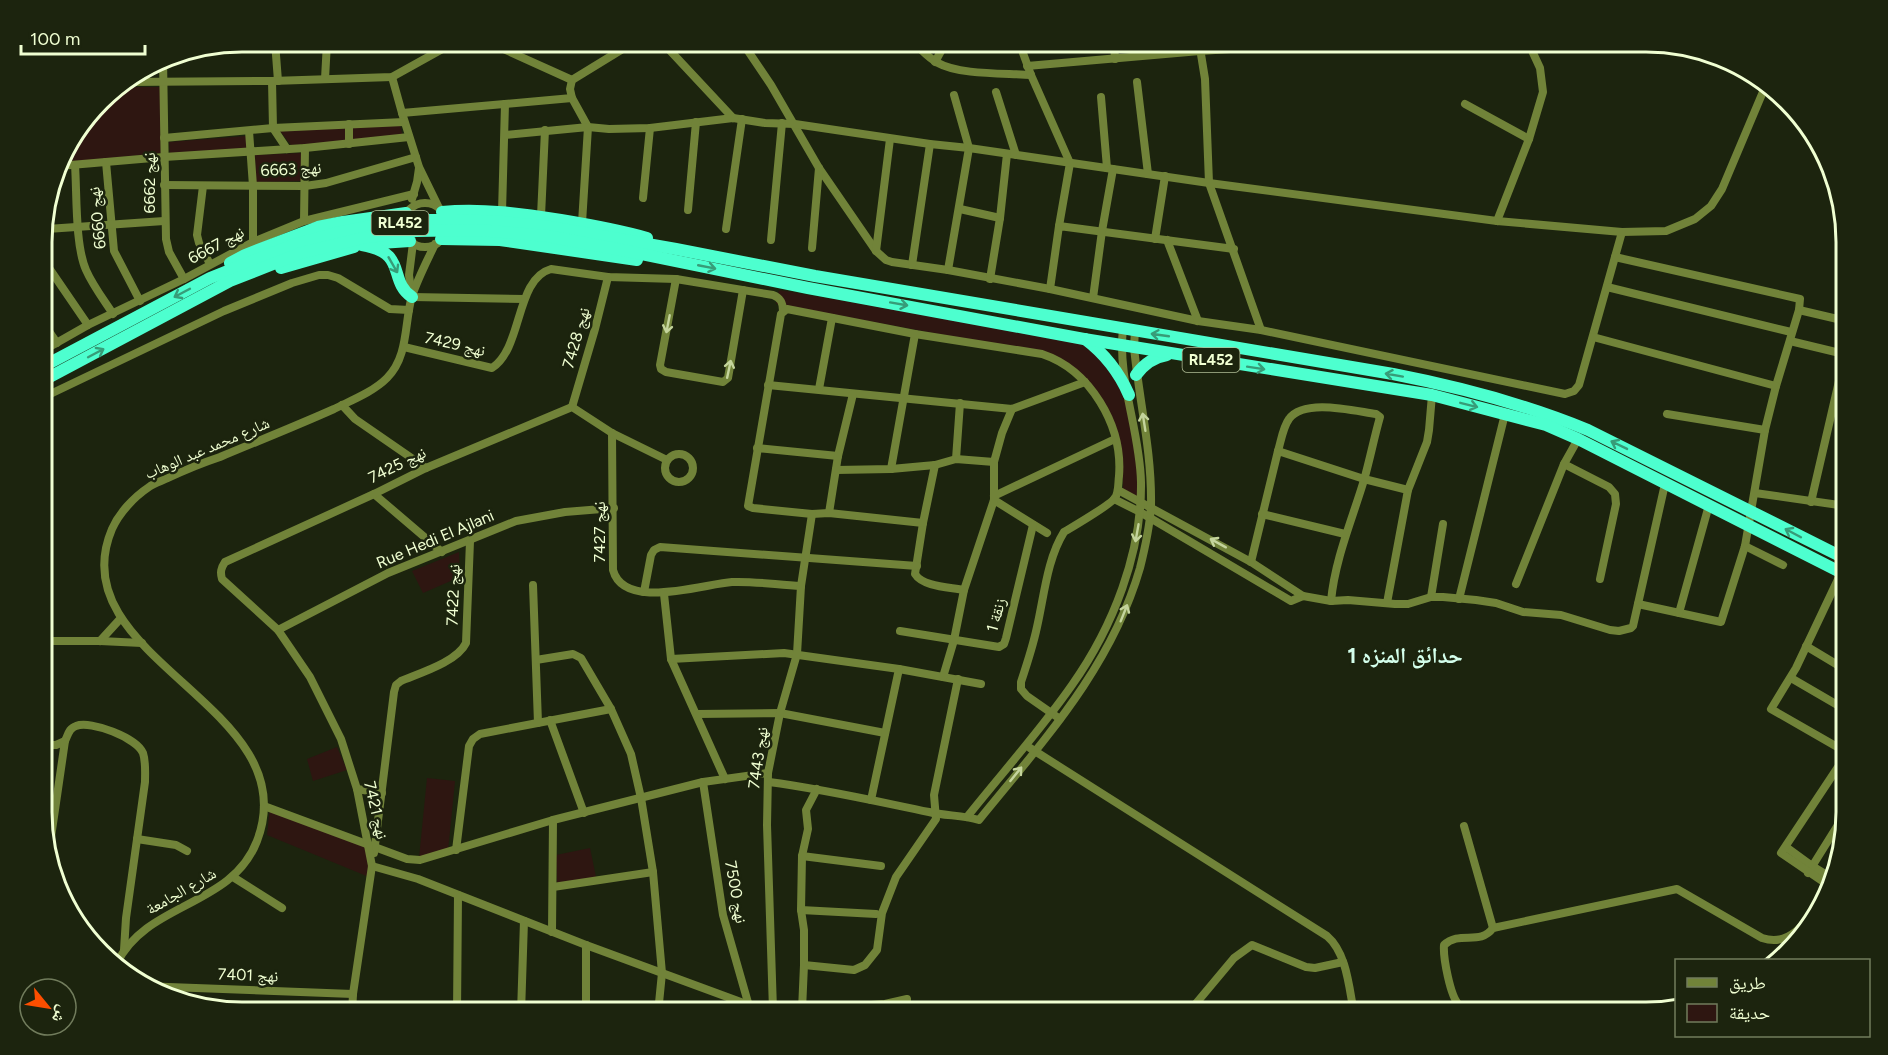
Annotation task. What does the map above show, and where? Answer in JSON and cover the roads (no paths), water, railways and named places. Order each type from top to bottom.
[{"type":"highway","points":[[440,210],[542,216],[608,227],[639,235],[675,255]]},
{"type":"highway","points":[[213,283],[232,262],[300,233],[343,222],[408,211]]},
{"type":"highway","name":"RL452","points":[[52,375],[254,260],[293,245],[328,235],[399,223],[428,220],[479,220],[675,255],[1084,339],[1432,395],[1546,425],[1578,439],[1835,570]]},
{"type":"highway","name":"RL452","points":[[52,362],[213,283],[333,244],[416,231],[549,232]]},
{"type":"highway","points":[[438,242],[500,240],[648,262],[675,255]]},
{"type":"highway","points":[[213,283],[233,286],[286,266],[362,245],[411,242]]},
{"type":"highway","points":[[362,245],[378,249],[391,258],[410,304]]},
{"type":"highway","name":"RL452","points":[[675,255],[792,272],[1393,374],[1453,387],[1551,415],[1588,430],[1835,553]]},
{"type":"highway","points":[[1084,339],[1111,363],[1129,395]]},
{"type":"highway","points":[[1136,375],[1154,359],[1177,355]]},
{"type":"street","points":[[935,62],[940,52]]},
{"type":"street","points":[[1022,52],[1070,163],[1050,289]]},
{"type":"street","points":[[1115,52],[1115,59]]},
{"type":"street","points":[[1027,66],[1115,59],[1162,52]]},
{"type":"street","points":[[1201,52],[1205,80],[1209,183],[1261,330]]},
{"type":"street","points":[[1497,221],[1529,139],[1544,92],[1540,68],[1533,52]]},
{"type":"street","points":[[275,53],[273,128],[287,149]]},
{"type":"street","points":[[325,79],[326,53]]},
{"type":"street","points":[[142,81],[275,81],[392,77],[435,53]]},
{"type":"street","points":[[512,53],[572,80]]},
{"type":"street","points":[[582,223],[588,127],[572,98],[570,88],[572,80],[616,53]]},
{"type":"street","points":[[673,53],[738,118]]},
{"type":"street","points":[[749,53],[771,84],[819,168],[876,251],[886,260],[1050,289],[1198,321],[1261,330],[1565,394],[1574,391],[1579,385],[1622,232]]},
{"type":"street","points":[[924,53],[935,62],[958,70],[1031,75]]},
{"type":"street","name":"نهج 6662","points":[[163,70],[166,245],[184,279]]},
{"type":"street","points":[[392,77],[419,167],[446,222],[444,234],[438,242],[410,304]]},
{"type":"street","points":[[1137,82],[1148,174]]},
{"type":"street","points":[[990,279],[1011,155],[996,92]]},
{"type":"street","points":[[505,135],[588,127],[650,128],[738,118],[1497,221],[1622,232],[1666,231],[1695,219],[1711,206],[1722,189],[1762,93]]},
{"type":"street","points":[[948,270],[969,148],[954,95]]},
{"type":"street","points":[[1093,298],[1110,168],[1101,97]]},
{"type":"street","points":[[164,138],[349,124],[572,98]]},
{"type":"street","points":[[502,212],[505,104]]},
{"type":"street","points":[[1465,104],[1529,139]]},
{"type":"street","points":[[726,229],[738,118]]},
{"type":"street","points":[[688,210],[696,122]]},
{"type":"street","points":[[771,240],[782,123]]},
{"type":"street","points":[[349,124],[349,144]]},
{"type":"street","points":[[644,198],[650,128]]},
{"type":"street","points":[[542,216],[545,130]]},
{"type":"street","points":[[249,131],[254,242]]},
{"type":"street","points":[[69,165],[409,138]]},
{"type":"street","points":[[876,251],[890,139]]},
{"type":"street","points":[[912,265],[930,144]]},
{"type":"street","points":[[304,148],[304,221]]},
{"type":"street","name":"نهج 6663","points":[[164,186],[305,186],[326,183],[416,156]]},
{"type":"street","name":"نهج 6660","points":[[106,162],[114,251],[140,301]]},
{"type":"street","points":[[75,165],[78,226],[83,261],[113,314]]},
{"type":"street","points":[[410,304],[411,242],[403,228],[414,194],[419,167]]},
{"type":"street","points":[[812,248],[819,168]]},
{"type":"street","points":[[1155,239],[1165,176]]},
{"type":"street","points":[[202,186],[197,235],[210,264]]},
{"type":"street","name":"نهج 6667","points":[[52,346],[88,325],[254,242],[304,221],[414,194]]},
{"type":"street","points":[[408,211],[424,203],[432,204],[440,210]]},
{"type":"street","points":[[960,208],[1000,218]]},
{"type":"street","points":[[53,228],[164,220]]},
{"type":"street","points":[[1059,226],[1234,249]]},
{"type":"street","points":[[1167,240],[1198,321]]},
{"type":"street","points":[[411,242],[428,247],[438,242]]},
{"type":"street","points":[[1615,257],[1799,298],[1799,310],[1765,430],[1745,546],[1721,622],[1638,604]]},
{"type":"street","points":[[52,393],[224,311],[319,275],[338,278],[390,309],[410,304],[524,299],[539,275],[551,268],[608,277],[676,279],[778,297],[783,305],[748,506],[923,523]]},
{"type":"street","name":"نهج 7428","points":[[572,407],[608,277]]},
{"type":"street","points":[[52,278],[88,325]]},
{"type":"street","points":[[676,279],[661,369],[666,372],[723,382],[728,378],[743,290]]},
{"type":"street","points":[[1607,287],[1835,350]]},
{"type":"street","name":"نهج 7429","points":[[404,347],[492,368],[501,362],[506,353],[524,299]]},
{"type":"street","name":"شارع محمد عبد الوهاب","points":[[264,806],[262,785],[255,765],[245,748],[228,726],[142,643],[121,618],[109,596],[105,578],[105,556],[115,524],[123,510],[149,486],[288,430],[375,388],[388,377],[397,364],[404,347],[410,304]]},
{"type":"street","points":[[783,310],[1042,354],[1070,368],[1095,393],[1115,439],[1120,463],[1118,490],[1114,499],[1064,532],[1060,539],[1021,682],[1021,689],[1027,696],[1060,719]]},
{"type":"street","points":[[1799,310],[1835,318]]},
{"type":"street","points":[[819,389],[832,318]]},
{"type":"street","points":[[967,817],[1073,685],[1111,614],[1131,557],[1137,537],[1141,479],[1129,395],[1129,330]]},
{"type":"street","points":[[264,806],[372,847],[414,860],[426,859],[552,820],[703,782],[725,779],[768,778],[979,820],[1060,719],[1102,659],[1133,591],[1143,555],[1151,507],[1146,432],[1136,375],[1128,346],[1129,330]]},
{"type":"street","points":[[891,469],[915,334]]},
{"type":"street","points":[[52,336],[57,343]]},
{"type":"street","points":[[1593,337],[1776,386]]},
{"type":"street","points":[[768,385],[1012,409],[1085,382]]},
{"type":"street","points":[[829,513],[838,456],[853,394]]},
{"type":"street","points":[[1387,603],[1408,490],[1427,442],[1431,423],[1432,395]]},
{"type":"street","points":[[1811,502],[1835,397]]},
{"type":"street","points":[[956,459],[960,403]]},
{"type":"street","points":[[342,405],[355,419],[426,468]]},
{"type":"street","points":[[1251,562],[1278,451],[1291,416],[1314,406],[1378,415],[1380,417],[1364,479],[1345,534],[1332,584],[1331,601]]},
{"type":"street","points":[[572,407],[612,433],[668,460]]},
{"type":"street","name":"نهج 7425","points":[[278,630],[222,579],[220,573],[225,562],[426,468],[572,407]]},
{"type":"street","points":[[943,677],[964,590],[994,498],[994,462],[1012,409]]},
{"type":"street","points":[[1459,599],[1505,414]]},
{"type":"street","points":[[1667,414],[1765,430]]},
{"type":"street","name":"نهج 7427","points":[[612,433],[613,570],[619,582],[644,592],[664,594],[705,585],[733,582],[801,586]]},
{"type":"street","points":[[994,498],[1115,439]]},
{"type":"street","points":[[1516,584],[1564,464],[1578,439]]},
{"type":"street","points":[[757,448],[838,456]]},
{"type":"street","points":[[1278,451],[1364,479],[1408,490]]},
{"type":"street","points":[[836,470],[935,465],[956,459],[994,462]]},
{"type":"street","points":[[1564,464],[1609,487],[1615,494],[1616,504],[1600,579]]},
{"type":"street","points":[[935,465],[915,574],[923,582],[964,590]]},
{"type":"street","points":[[1118,490],[1251,562],[1303,596],[1331,601],[1408,604],[1431,597],[1496,603],[1523,612],[1561,615],[1619,631],[1633,626],[1665,484]]},
{"type":"street","points":[[1755,493],[1835,505]]},
{"type":"street","points":[[374,494],[442,552]]},
{"type":"street","points":[[994,498],[1047,533]]},
{"type":"street","points":[[1114,499],[1291,601],[1303,596]]},
{"type":"street","points":[[1679,613],[1709,505]]},
{"type":"street","name":"Rue Hedi El Ajlani","points":[[278,630],[388,573],[516,521],[565,512],[614,508]]},
{"type":"street","name":"نهج 7443","points":[[773,1003],[767,825],[768,778],[780,713],[797,654],[801,586],[812,514]]},
{"type":"street","points":[[1262,514],[1345,534]]},
{"type":"street","points":[[1431,597],[1443,524]]},
{"type":"street","name":"زنقة 1","points":[[900,631],[999,647],[1004,644],[1033,525]]},
{"type":"street","name":"نهج 7422","points":[[372,863],[372,847],[382,793],[396,686],[401,681],[454,657],[466,643],[470,541]]},
{"type":"street","points":[[1745,546],[1782,565]]},
{"type":"street","points":[[644,592],[651,555],[660,547],[917,566]]},
{"type":"street","points":[[533,585],[538,723]]},
{"type":"street","points":[[1835,590],[1791,678],[1771,709],[1835,747]]},
{"type":"street","points":[[664,594],[671,659],[725,779]]},
{"type":"street","points":[[100,641],[121,618]]},
{"type":"street","name":"نهج 7421","points":[[278,630],[310,677],[341,739],[372,847]]},
{"type":"street","points":[[52,641],[142,643]]},
{"type":"street","points":[[1806,646],[1835,663]]},
{"type":"street","points":[[536,660],[573,654],[582,658],[611,709],[631,754],[653,872],[662,973],[659,1003]]},
{"type":"street","points":[[671,659],[797,654],[981,684]]},
{"type":"street","points":[[871,800],[899,669]]},
{"type":"street","points":[[1791,678],[1835,704]]},
{"type":"street","points":[[804,965],[854,970],[865,965],[877,950],[882,914],[896,877],[936,819],[934,795],[958,680]]},
{"type":"street","points":[[456,849],[469,746],[473,739],[480,734],[611,709]]},
{"type":"street","points":[[697,714],[780,713],[885,733]]},
{"type":"street","points":[[550,720],[584,813]]},
{"type":"street","points":[[53,824],[65,741],[73,727],[87,724],[108,730],[136,745],[143,752],[145,782],[126,918],[124,950]]},
{"type":"street","points":[[52,745],[65,741]]},
{"type":"street","points":[[1026,744],[1327,936],[1334,942],[1343,962],[1352,1002]]},
{"type":"street","points":[[1823,881],[1783,850],[1835,771]]},
{"type":"street","name":"نهج 7500","points":[[703,782],[723,915],[748,1003]]},
{"type":"street","points":[[357,789],[382,793]]},
{"type":"street","points":[[802,1003],[804,930],[801,909],[802,856],[808,829],[806,810],[817,789]]},
{"type":"street","name":"شارع الجامعة","points":[[120,957],[142,931],[161,918],[198,900],[233,877],[252,853],[261,827],[264,806]]},
{"type":"street","points":[[552,820],[552,932]]},
{"type":"street","points":[[1464,826],[1493,928]]},
{"type":"street","points":[[1810,869],[1834,833]]},
{"type":"street","points":[[137,839],[176,845],[187,851]]},
{"type":"street","points":[[802,856],[881,866]]},
{"type":"street","points":[[353,1003],[372,863],[734,1003]]},
{"type":"street","points":[[1810,869],[1825,875]]},
{"type":"street","points":[[553,887],[653,872]]},
{"type":"street","points":[[233,877],[282,908]]},
{"type":"street","points":[[1457,1002],[1443,952],[1444,945],[1450,939],[1486,936],[1493,928],[1677,889],[1762,938],[1773,941],[1788,937]]},
{"type":"street","points":[[458,895],[458,1003]]},
{"type":"street","points":[[801,909],[876,914]]},
{"type":"street","points":[[521,1003],[524,921]]},
{"type":"street","points":[[586,945],[586,1003]]},
{"type":"street","points":[[1198,1002],[1234,958],[1252,945],[1306,967],[1315,968],[1343,962]]},
{"type":"street","name":"نهج 7401","points":[[168,987],[353,994]]},
{"type":"street","points":[[894,1003],[907,999]]},
{"type":"district","name":"حدائق المنزه 1","points":[[1405,655]]}]
